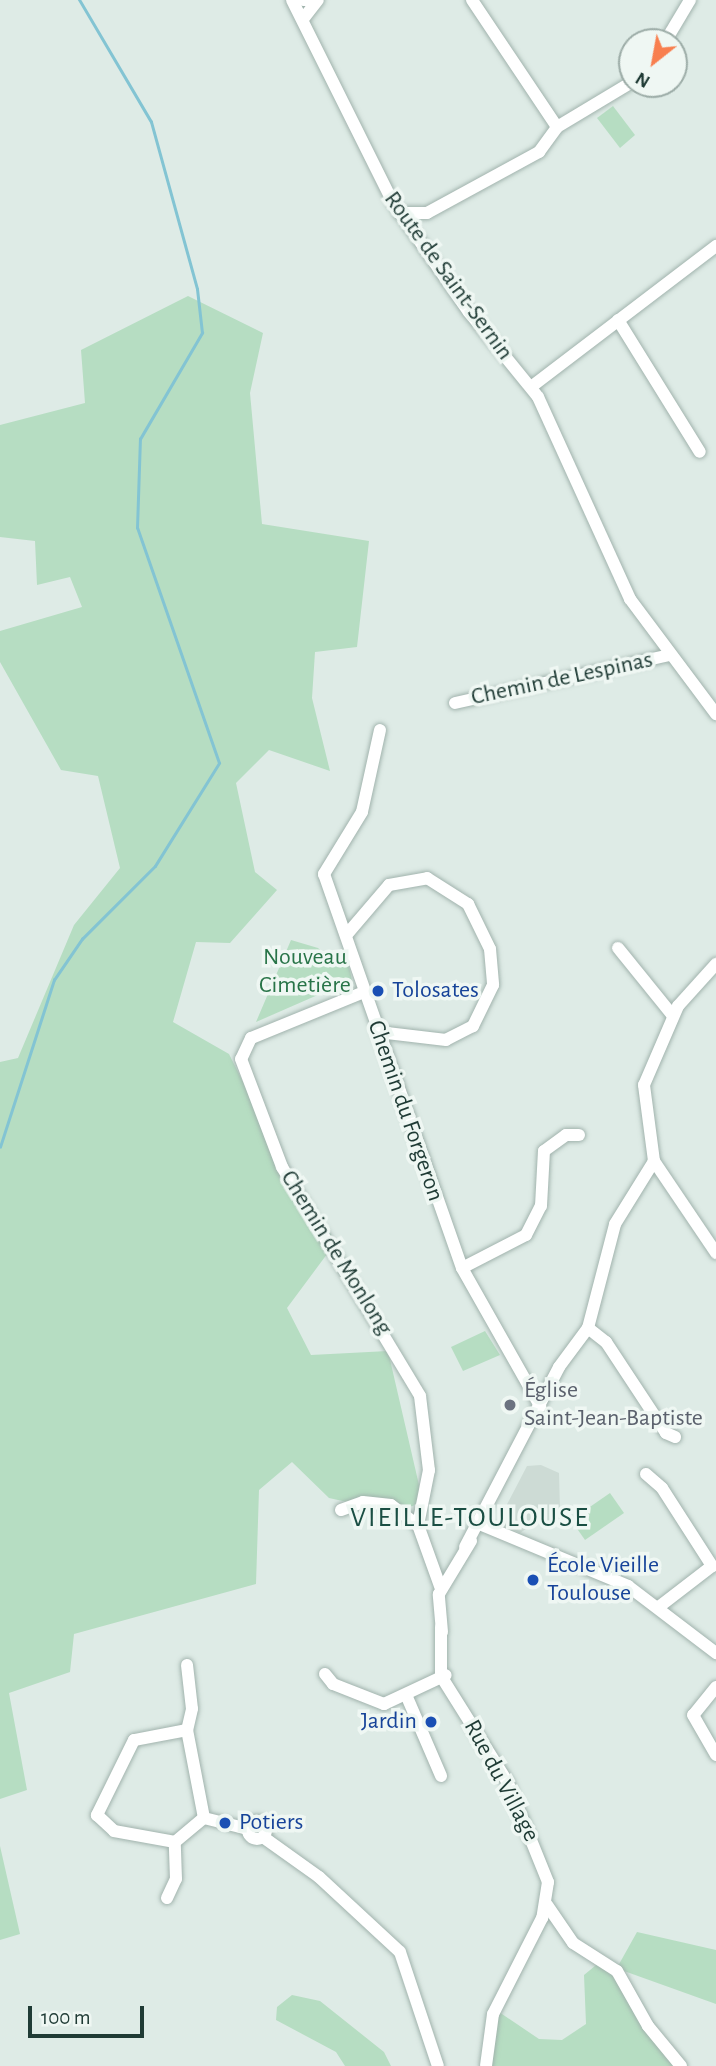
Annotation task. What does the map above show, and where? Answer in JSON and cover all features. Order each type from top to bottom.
[{"type":"street","points":[[296,0],[311,0]]},
{"type":"street","name":"Route de Saint-Sernin","points":[[296,0],[399,213],[534,392],[621,582],[670,655],[716,714]]},
{"type":"street","points":[[303,19],[318,0]]},
{"type":"street","points":[[472,0],[557,127]]},
{"type":"street","points":[[673,28],[690,0]]},
{"type":"street","points":[[412,233],[427,213],[539,152],[557,127],[618,90]]},
{"type":"street","points":[[399,213],[427,213]]},
{"type":"street","points":[[534,392],[554,371],[716,246]]},
{"type":"street","points":[[618,320],[699,452]]},
{"type":"street","name":"Chemin de Lespinas","points":[[455,703],[670,655]]},
{"type":"street","name":"Chemin du Forgeron","points":[[380,730],[362,812],[324,868],[348,933],[364,992],[462,1268],[540,1406]]},
{"type":"street","points":[[348,933],[389,885],[427,878],[468,904],[490,948],[493,985],[473,1026],[446,1040],[378,1032]]},
{"type":"street","points":[[618,948],[673,1016]]},
{"type":"street","points":[[716,964],[673,1016],[642,1095],[654,1161],[716,1253]]},
{"type":"street","name":"Chemin de Monlong","points":[[364,992],[251,1038],[241,1059],[282,1167],[420,1396],[429,1470],[418,1525]]},
{"type":"street","points":[[462,1268],[526,1235],[541,1206],[544,1151],[566,1135],[579,1135]]},
{"type":"street","points":[[441,1589],[479,1524],[492,1491],[540,1406],[589,1329],[615,1224],[654,1161]]},
{"type":"street","points":[[589,1329],[675,1437]]},
{"type":"street","points":[[646,1474],[662,1488],[712,1566],[660,1606]]},
{"type":"street","points":[[325,1674],[333,1684],[384,1704],[407,1697],[422,1682],[444,1676],[440,1627],[441,1589],[418,1525],[391,1505],[363,1502],[341,1510]]},
{"type":"street","points":[[479,1524],[610,1577],[660,1606],[716,1653]]},
{"type":"street","points":[[187,1665],[192,1709],[187,1730],[204,1818]]},
{"type":"street","name":"Rue du Village","points":[[444,1676],[534,1838],[548,1882],[547,1905]]},
{"type":"street","points":[[716,1687],[693,1715],[716,1755]]},
{"type":"street","points":[[407,1697],[441,1776]]},
{"type":"street","points":[[187,1730],[134,1740],[97,1815],[114,1831],[175,1842],[204,1818]]},
{"type":"street","points":[[204,1818],[248,1829],[253,1839],[263,1837],[319,1877],[400,1952],[438,2066]]},
{"type":"street","points":[[167,1898],[176,1879],[175,1842]]},
{"type":"street","points":[[486,2066],[498,1999],[547,1905],[573,1943],[617,1971],[648,2026],[681,2066]]},
{"type":"shaded area","points":[[541,1465],[559,1473],[560,1510],[554,1520],[536,1522],[520,1533],[503,1525],[503,1512],[527,1466]]},
{"type":"green space","points":[[613,106],[635,135],[620,148],[597,118]]},
{"type":"green space","points":[[188,296],[263,333],[250,393],[262,524],[369,541],[357,647],[315,652],[312,698],[330,771],[269,750],[236,783],[255,872],[277,890],[230,943],[196,942],[173,1022],[229,1054],[286,1168],[336,1242],[287,1308],[311,1355],[388,1351],[422,1498],[413,1506],[384,1510],[329,1498],[292,1462],[259,1490],[256,1584],[74,1634],[70,1672],[9,1693],[27,1790],[0,1799],[0,1062],[18,1058],[74,925],[120,868],[98,776],[61,770],[0,662],[0,631],[82,607],[70,577],[37,585],[35,541],[0,537],[0,425],[85,403],[81,350]]},
{"type":"green space","name":"Nouveau Cimetière","points":[[291,940],[318,948],[332,961],[346,953],[352,980],[256,1022]]},
{"type":"green space","points":[[485,1331],[500,1355],[463,1371],[451,1347]]},
{"type":"green space","points":[[610,1493],[624,1513],[585,1540],[571,1520]]},
{"type":"green space","points":[[0,1846],[20,1934],[0,1940]]},
{"type":"green space","points":[[637,1932],[716,1950],[716,2004],[624,1971],[674,2066],[484,2066],[499,2012],[539,2039],[562,2040],[586,2024],[584,1975],[601,1961],[618,1966]]},
{"type":"green space","points":[[292,1995],[320,2001],[384,2052],[391,2066],[345,2066],[336,2052],[276,2020],[277,2007]]},
{"type":"waterway","points":[[0,1147],[54,980],[82,939],[155,866],[219,763],[137,528],[140,439],[202,333],[197,289],[151,122],[79,0]]},
{"type":"place","name":"Tolosates","points":[[378,991]]},
{"type":"place","name":"Église Saint-Jean-Baptiste","points":[[510,1405]]},
{"type":"place","name":"École Vieille Toulouse","points":[[533,1580]]},
{"type":"place","name":"Jardin","points":[[431,1722]]},
{"type":"place","name":"Potiers","points":[[225,1823]]},
{"type":"district","name":"VIEILLE-TOULOUSE","points":[[470,1518]]}]
